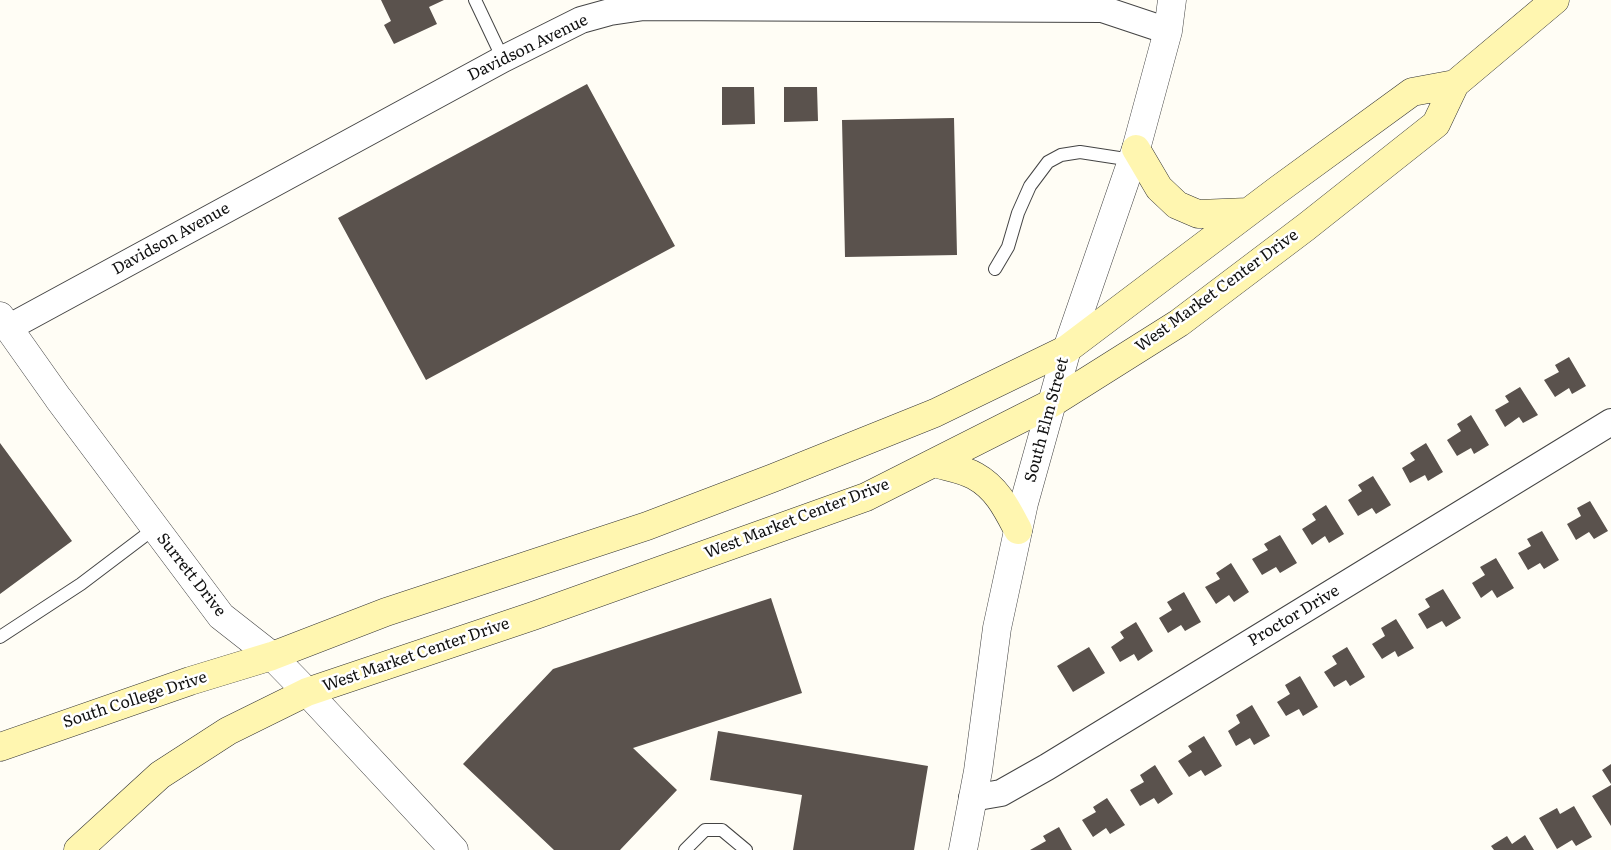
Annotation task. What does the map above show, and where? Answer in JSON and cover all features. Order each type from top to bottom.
[{"type":"main road","name":"West Market Center Drive","points":[[78,850],[160,775],[228,731],[307,692],[533,616],[866,497],[1052,403],[1179,323],[1306,227],[1429,130],[1436,124],[1454,84],[1555,0]]},
{"type":"main road","name":"West Market Center Drive","points":[[272,656],[386,612],[647,526],[935,413],[1067,349],[1248,212],[1412,92],[1454,84]]},
{"type":"main road","points":[[1134,154],[1159,188],[1177,206],[1198,214],[1248,212]]},
{"type":"main road","points":[[934,463],[974,476],[994,490],[1006,506],[1018,530]]},
{"type":"main road","name":"South College Drive","points":[[0,747],[180,684],[272,656]]},
{"type":"street","name":"South Elm Street","points":[[962,850],[978,771],[997,628],[1024,503],[1067,349],[1134,154],[1168,31],[1172,0]]},
{"type":"street","name":"Davidson Avenue","points":[[3,325],[503,59],[581,20],[610,12],[644,7],[803,4],[1102,9],[1168,31]]},
{"type":"street","name":"Surrett Drive","points":[[3,325],[222,616],[272,656],[454,850]]},
{"type":"street","name":"Proctor Drive","points":[[972,798],[1001,794],[1047,767],[1611,422]]},
{"type":"lane","points":[[475,0],[503,59]]},
{"type":"lane","points":[[995,269],[1008,247],[1018,213],[1030,186],[1048,162],[1061,155],[1080,152],[1134,154]]},
{"type":"lane","points":[[0,637],[81,584],[155,528]]},
{"type":"lane","points":[[685,850],[705,830],[722,830],[746,850]]},
{"type":"building","points":[[381,0],[444,0],[429,7],[437,24],[394,44],[384,25],[391,21]]},
{"type":"building","points":[[587,84],[675,246],[426,380],[338,218]]},
{"type":"building","points":[[722,87],[754,87],[755,124],[722,125]]},
{"type":"building","points":[[784,87],[817,87],[818,121],[784,122]]},
{"type":"building","points":[[954,118],[957,255],[845,257],[842,120]]},
{"type":"building","points":[[1569,357],[1586,386],[1572,394],[1569,388],[1555,397],[1544,380],[1559,372],[1555,365]]},
{"type":"building","points":[[1520,387],[1538,415],[1523,423],[1519,417],[1505,427],[1495,410],[1509,402],[1505,396]]},
{"type":"building","points":[[1471,415],[1489,445],[1474,454],[1471,448],[1457,456],[1447,440],[1461,431],[1457,424]]},
{"type":"building","points":[[0,443],[72,541],[0,594]]},
{"type":"building","points":[[1426,443],[1443,472],[1428,481],[1425,475],[1410,483],[1402,468],[1415,460],[1410,453]]},
{"type":"building","points":[[1373,476],[1391,505],[1376,514],[1372,508],[1358,516],[1348,500],[1362,491],[1358,485]]},
{"type":"building","points":[[1590,501],[1608,531],[1594,539],[1589,532],[1576,540],[1567,524],[1581,516],[1577,508]]},
{"type":"building","points":[[1326,505],[1344,534],[1329,543],[1325,536],[1312,545],[1302,529],[1316,520],[1312,514]]},
{"type":"building","points":[[1542,531],[1559,560],[1544,569],[1540,563],[1528,570],[1518,553],[1531,546],[1527,539]]},
{"type":"building","points":[[1280,535],[1297,563],[1280,573],[1276,567],[1262,575],[1252,559],[1268,550],[1264,544]]},
{"type":"building","points":[[1496,558],[1514,588],[1497,598],[1492,590],[1481,598],[1472,583],[1485,575],[1480,567]]},
{"type":"building","points":[[1231,563],[1249,592],[1234,602],[1229,595],[1216,604],[1205,587],[1220,579],[1216,573]]},
{"type":"building","points":[[1443,589],[1461,618],[1446,627],[1442,621],[1427,629],[1418,614],[1430,607],[1425,599]]},
{"type":"building","points":[[1184,592],[1201,622],[1185,631],[1181,625],[1168,633],[1159,618],[1172,610],[1167,602]]},
{"type":"building","points":[[771,598],[802,693],[633,748],[677,790],[620,850],[554,850],[463,764],[553,669]]},
{"type":"building","points":[[1396,619],[1414,648],[1398,657],[1395,651],[1382,659],[1372,644],[1385,636],[1381,628]]},
{"type":"building","points":[[1136,622],[1153,651],[1138,661],[1134,654],[1120,662],[1111,647],[1124,638],[1120,632]]},
{"type":"building","points":[[1089,647],[1105,673],[1073,692],[1057,666]]},
{"type":"building","points":[[1347,647],[1365,677],[1350,686],[1346,680],[1334,687],[1324,672],[1337,664],[1332,656]]},
{"type":"building","points":[[1300,676],[1318,707],[1303,716],[1299,709],[1286,716],[1277,702],[1290,694],[1285,685]]},
{"type":"building","points":[[1252,705],[1270,736],[1254,745],[1250,738],[1236,746],[1228,731],[1240,723],[1236,715]]},
{"type":"building","points":[[718,731],[928,766],[914,850],[793,850],[802,795],[710,780]]},
{"type":"building","points":[[1204,736],[1222,766],[1205,776],[1201,770],[1189,777],[1178,761],[1192,752],[1188,746]]},
{"type":"building","points":[[1611,764],[1611,784],[1602,770]]},
{"type":"building","points":[[1155,765],[1173,794],[1158,804],[1154,798],[1140,806],[1130,790],[1144,782],[1140,775]]},
{"type":"building","points":[[1611,785],[1611,826],[1592,796]]},
{"type":"building","points":[[1107,798],[1125,825],[1110,834],[1106,828],[1093,837],[1082,820],[1096,812],[1093,807]]},
{"type":"building","points":[[1574,806],[1592,837],[1576,846],[1572,840],[1557,849],[1539,818],[1557,808],[1560,814]]},
{"type":"building","points":[[1059,827],[1072,850],[1030,850],[1046,841],[1043,836]]},
{"type":"building","points":[[1525,835],[1534,850],[1494,850],[1491,846],[1507,836],[1512,844]]}]
